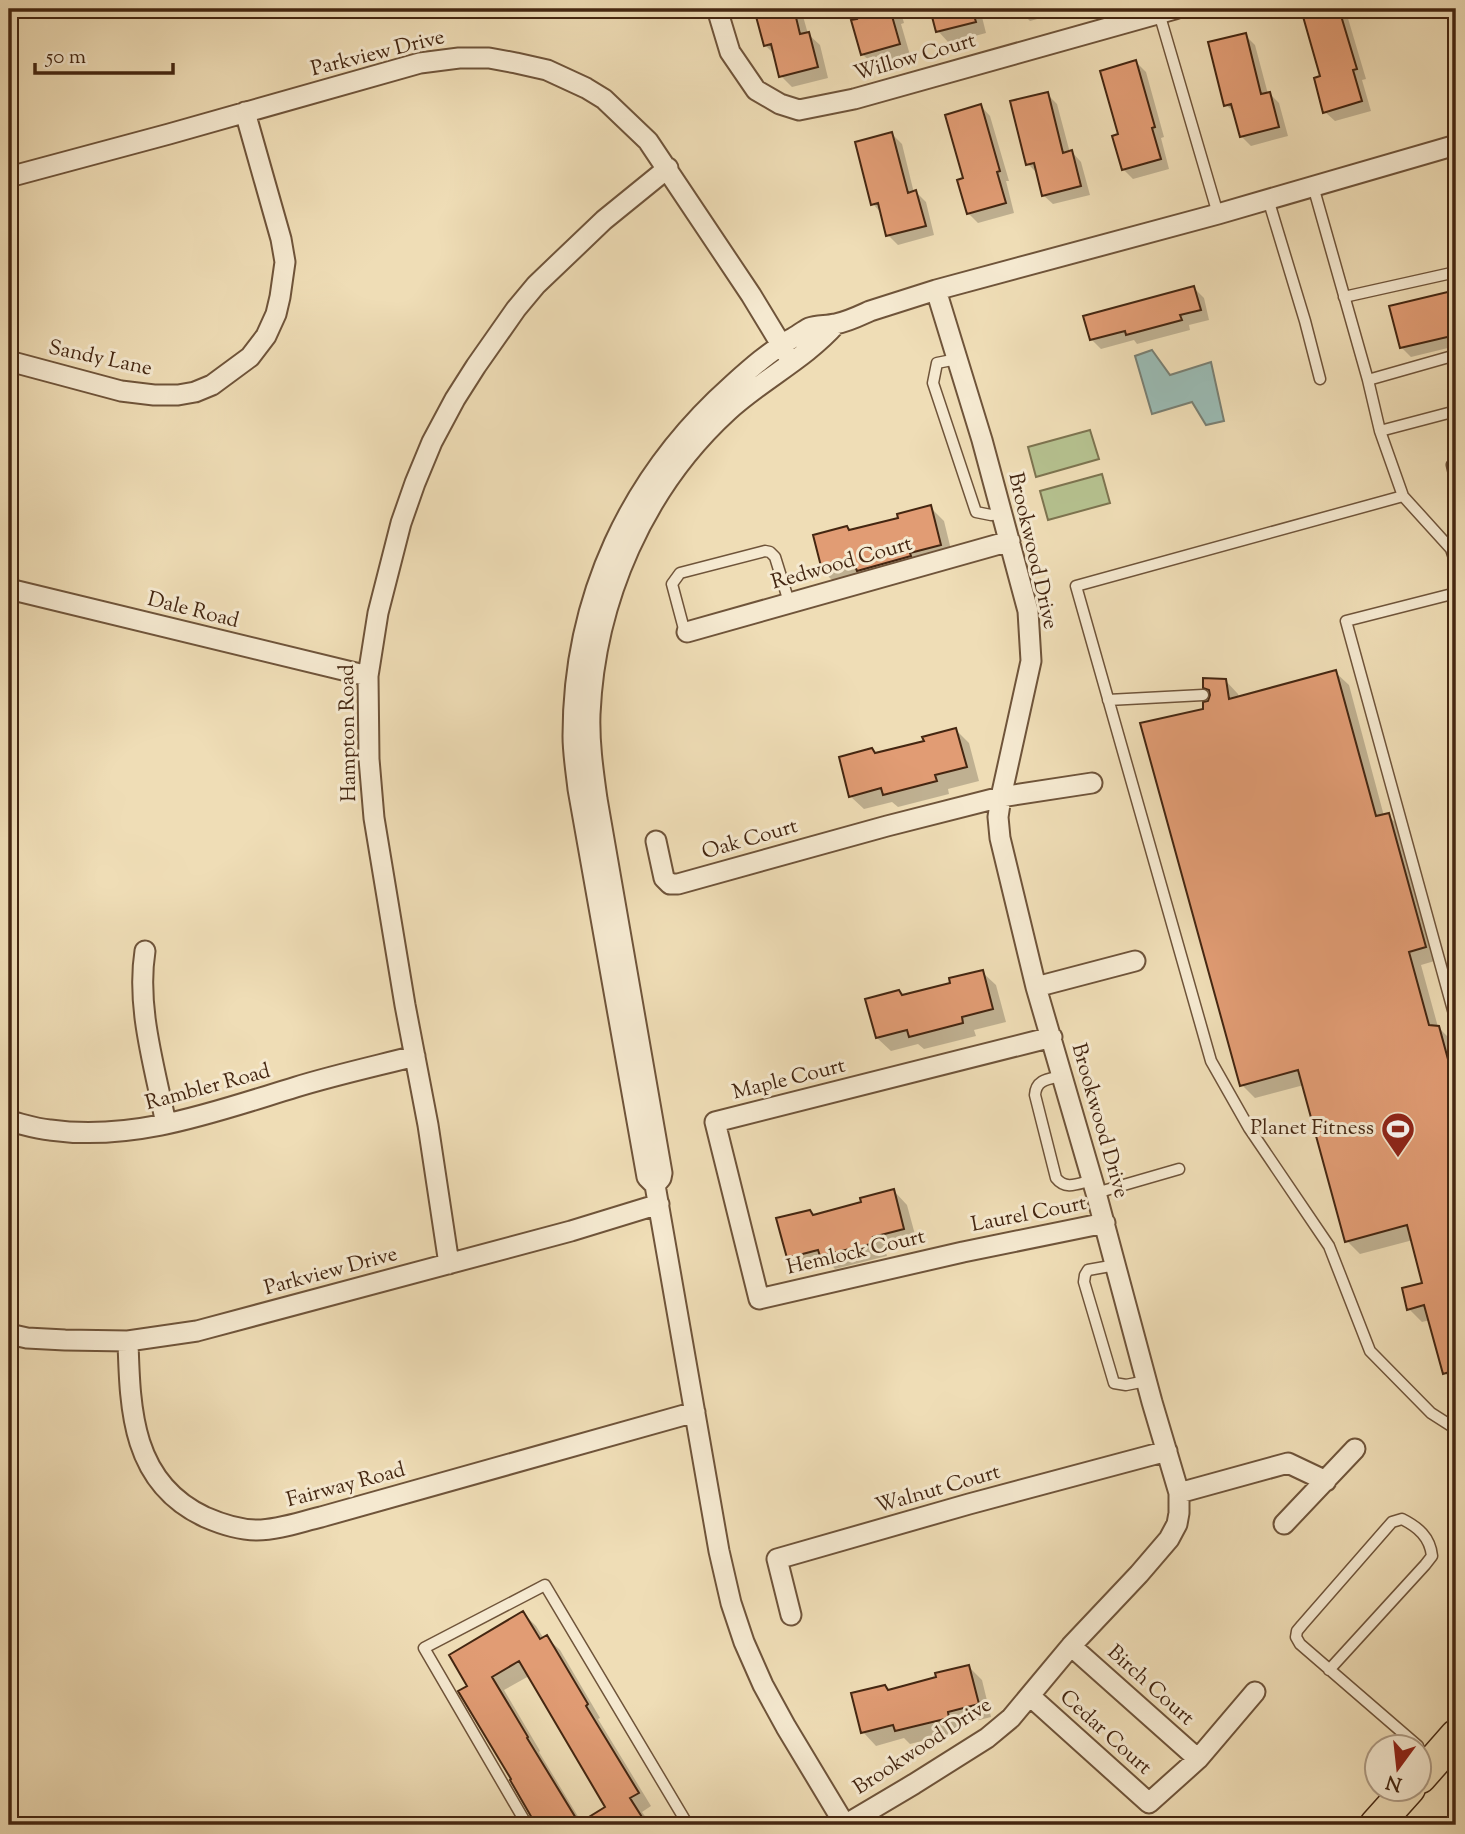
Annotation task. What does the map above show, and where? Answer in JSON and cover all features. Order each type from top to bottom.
[{"type":"main road","points":[[1434,1751],[1456,1736]]},
{"type":"main road","points":[[1376,1825],[1397,1802]]},
{"type":"street","name":"Willow Court","points":[[717,9],[730,52],[756,90],[780,104],[799,110],[854,99],[1167,11]]},
{"type":"street","name":"Parkview Drive","points":[[9,177],[420,63],[459,58],[489,58],[547,70],[604,99],[648,141],[751,295],[792,362]]},
{"type":"street","name":"Sandy Lane","points":[[9,361],[121,391],[178,395],[195,392],[212,384],[250,357],[266,336],[276,314],[285,262],[281,239],[245,113]]},
{"type":"street","name":"Brookwood Drive","points":[[936,290],[1028,611],[1031,661],[1001,797],[998,817],[1000,838],[1037,987],[1179,1493],[1179,1513],[1169,1539],[1071,1646],[1011,1718],[987,1738],[845,1825],[763,1685],[731,1603],[719,1551],[657,1194],[647,1177],[578,789],[573,739],[578,666],[587,619],[600,576],[632,506],[655,469],[686,429],[760,360],[810,328],[836,324],[936,290],[1218,214],[1456,145]]},
{"type":"street","name":"Hampton Road","points":[[449,1264],[428,1125],[374,818],[369,759],[368,676],[378,613],[401,523],[415,483],[432,442],[455,399],[536,285],[604,220],[668,169]]},
{"type":"street","name":"Brookwood Drive","points":[[657,1194],[662,1172],[597,799],[591,747],[593,675],[601,631],[613,589],[637,531],[685,456],[730,409],[777,372],[802,357],[836,324]]},
{"type":"street","name":"Redwood Court","points":[[687,632],[1010,541]]},
{"type":"street","name":"Dale Road","points":[[9,589],[368,676]]},
{"type":"street","points":[[1001,797],[1092,783]]},
{"type":"street","name":"Oak Court","points":[[656,841],[664,878],[670,884],[678,884],[1001,797]]},
{"type":"street","points":[[145,951],[142,987],[166,1124]]},
{"type":"street","points":[[1037,987],[1135,961]]},
{"type":"street","name":"Maple Court","points":[[759,1299],[715,1122],[1052,1037]]},
{"type":"street","name":"Rambler Road","points":[[9,1121],[50,1130],[87,1133],[130,1131],[166,1124],[415,1056]]},
{"type":"street","name":"Parkview Drive","points":[[9,1334],[27,1338],[128,1341],[197,1332],[571,1231],[657,1194]]},
{"type":"street","name":"Laurel Court","points":[[963,1252],[1105,1223]]},
{"type":"street","name":"Hemlock Court","points":[[759,1299],[963,1252]]},
{"type":"street","name":"Fairway Road","points":[[128,1341],[134,1425],[147,1460],[158,1479],[172,1495],[196,1512],[238,1528],[258,1530],[321,1517],[695,1412]]},
{"type":"street","points":[[1284,1524],[1354,1449]]},
{"type":"street","name":"Walnut Court","points":[[791,1615],[777,1559],[1167,1451]]},
{"type":"street","points":[[1179,1493],[1288,1464],[1326,1480]]},
{"type":"street","name":"Birch Court","points":[[1071,1646],[1198,1759]]},
{"type":"street","points":[[1198,1759],[1255,1692]]},
{"type":"street","name":"Cedar Court","points":[[1030,1696],[1149,1803],[1198,1759]]},
{"type":"lane","points":[[1167,11],[1218,214]]},
{"type":"lane","points":[[1313,186],[1380,431],[1403,496],[1453,548],[1456,564]]},
{"type":"lane","points":[[1268,199],[1320,379]]},
{"type":"lane","points":[[1344,297],[1456,272]]},
{"type":"lane","points":[[1368,380],[1456,355]]},
{"type":"lane","points":[[957,359],[937,363],[933,383],[976,512],[1002,514]]},
{"type":"lane","points":[[1380,431],[1456,411]]},
{"type":"lane","points":[[1456,463],[1452,466],[1456,483]]},
{"type":"lane","points":[[1403,496],[1076,586],[1211,1061],[1249,1128],[1329,1246],[1370,1351],[1431,1413],[1456,1429]]},
{"type":"lane","points":[[687,632],[672,584],[680,573],[765,551],[770,552],[775,557],[789,602]]},
{"type":"lane","points":[[1456,593],[1346,621],[1456,1021]]},
{"type":"lane","points":[[1108,700],[1203,695]]},
{"type":"lane","points":[[1063,1076],[1040,1082],[1035,1087],[1056,1178],[1061,1184],[1095,1186],[1179,1169]]},
{"type":"lane","points":[[1116,1265],[1088,1270],[1084,1282],[1114,1383],[1126,1385],[1146,1381]]},
{"type":"lane","points":[[1329,1670],[1432,1556],[1431,1546],[1425,1536],[1412,1524],[1402,1519],[1392,1522],[1297,1631],[1296,1637],[1300,1644],[1395,1732]]},
{"type":"lane","points":[[527,1825],[424,1648],[545,1585],[685,1824]]},
{"type":"green space","points":[[1090,430],[1099,459],[1036,477],[1028,447]]},
{"type":"green space","points":[[1102,474],[1110,503],[1048,520],[1040,491]]},
{"type":"water","points":[[1152,350],[1170,375],[1211,362],[1224,421],[1206,425],[1192,402],[1152,414],[1135,356]]},
{"type":"building","points":[[754,9],[794,9],[800,34],[809,32],[818,67],[779,77],[771,44],[764,46]]},
{"type":"building","points":[[854,9],[890,9],[900,44],[861,55],[851,20],[857,19]]},
{"type":"building","points":[[930,9],[972,9],[976,22],[936,32]]},
{"type":"building","points":[[1316,9],[1339,9],[1357,69],[1353,70],[1362,101],[1323,113],[1314,78],[1320,76],[1302,13]]},
{"type":"building","points":[[1246,33],[1261,94],[1270,92],[1279,127],[1240,137],[1231,104],[1224,106],[1208,42]]},
{"type":"building","points":[[1136,60],[1161,159],[1122,170],[1112,136],[1118,134],[1100,71]]},
{"type":"building","points":[[1048,92],[1063,153],[1072,150],[1081,186],[1042,196],[1034,163],[1026,165],[1010,101]]},
{"type":"building","points":[[981,104],[1006,203],[967,214],[957,180],[963,178],[945,115]]},
{"type":"building","points":[[892,132],[908,193],[916,190],[926,226],[886,236],[878,203],[871,205],[855,142]]},
{"type":"building","points":[[1194,286],[1201,310],[1180,315],[1182,320],[1126,335],[1125,331],[1090,340],[1083,316]]},
{"type":"building","points":[[1456,290],[1456,335],[1400,348],[1389,306]]},
{"type":"building","points":[[931,505],[941,545],[857,571],[855,566],[823,574],[813,535],[847,526],[849,530],[898,518],[897,514]]},
{"type":"building","points":[[1336,670],[1376,816],[1389,813],[1426,947],[1409,952],[1429,1025],[1439,1026],[1456,1089],[1456,1370],[1443,1374],[1424,1305],[1407,1310],[1402,1288],[1422,1283],[1407,1225],[1345,1242],[1298,1070],[1240,1086],[1140,723],[1203,709],[1203,702],[1208,701],[1210,695],[1209,690],[1203,688],[1203,678],[1226,679],[1229,699]]},
{"type":"building","points":[[956,728],[967,767],[935,775],[937,781],[883,795],[881,788],[849,797],[839,757],[872,748],[875,753],[924,741],[922,737]]},
{"type":"building","points":[[983,970],[993,1009],[962,1017],[963,1023],[909,1037],[907,1030],[876,1038],[865,999],[899,990],[902,995],[950,983],[949,978]]},
{"type":"building","points":[[894,1189],[904,1229],[873,1237],[875,1243],[820,1256],[818,1250],[787,1258],[776,1218],[810,1210],[813,1215],[861,1202],[860,1198]]},
{"type":"building","points":[[523,1611],[540,1639],[547,1635],[588,1704],[586,1706],[639,1793],[630,1798],[647,1825],[536,1825],[458,1691],[467,1686],[449,1655]],"holes":[[[519,1661],[605,1807],[579,1823],[492,1677]]]},
{"type":"building","points":[[969,1665],[979,1704],[948,1712],[949,1718],[895,1731],[893,1725],[861,1733],[851,1693],[885,1685],[888,1690],[936,1677],[935,1673]]},
{"type":"place","name":"Planet Fitness","points":[[1398,1159]]}]
